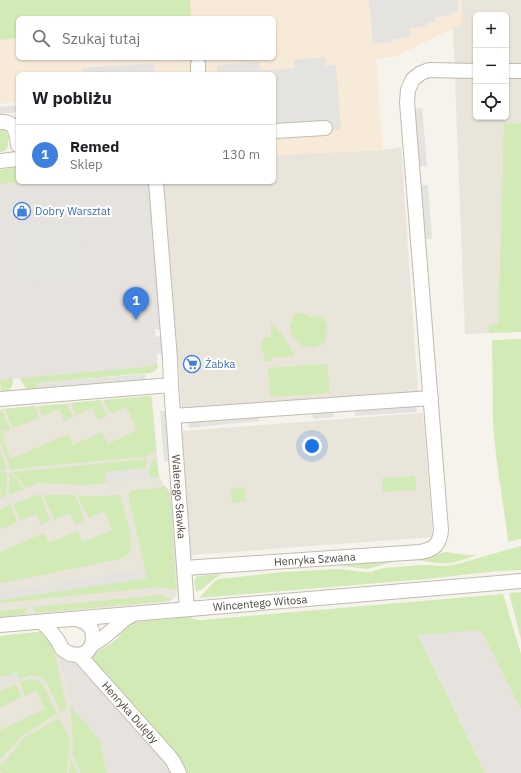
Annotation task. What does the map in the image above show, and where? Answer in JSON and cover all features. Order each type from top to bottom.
[{"type":"street","points":[[173,416],[430,398],[407,102],[408,90],[413,80],[421,73],[430,70],[473,71]]},
{"type":"street","points":[[509,72],[521,71]]},
{"type":"street","points":[[0,122],[8,122],[14,128],[16,136]]},
{"type":"street","points":[[276,131],[326,128]]},
{"type":"street","points":[[0,161],[16,159]]},
{"type":"street","name":"Walerego Sławka","points":[[156,184],[170,358],[187,609]]},
{"type":"street","points":[[0,399],[171,385]]},
{"type":"street","name":"Henryka Szwana","points":[[184,568],[420,552],[433,548],[440,539],[440,530],[430,398]]},
{"type":"street","name":"Wincentego Witosa","points":[[0,625],[521,581]]},
{"type":"street","points":[[41,622],[47,626],[62,649],[70,654],[79,655],[87,652],[92,645],[125,619],[136,613]]},
{"type":"street","points":[[58,641],[58,632],[63,624],[73,619],[85,621],[91,627],[94,636],[92,645]]},
{"type":"street","name":"Henryka Dulęby","points":[[79,655],[169,756],[179,773]]},
{"type":"shaded area","points":[[190,0],[462,0],[462,24],[394,57],[376,59],[383,150],[276,155],[276,72],[202,72],[201,60],[276,60],[276,16],[191,16]]},
{"type":"shaded area","points":[[369,0],[458,0],[458,12],[453,12],[452,15],[435,17],[435,22],[427,23],[427,26],[409,29],[410,36],[393,39],[393,42],[373,44]]},
{"type":"shaded area","points":[[462,0],[521,0],[521,123],[505,124],[498,325],[489,325],[489,333],[465,334],[453,28],[462,23]]},
{"type":"shaded area","points":[[16,38],[16,60],[194,60],[195,72],[16,72],[16,101],[0,104],[0,40]]},
{"type":"shaded area","points":[[325,57],[326,66],[336,65],[341,130],[322,131],[276,126],[276,72],[217,72],[217,65],[259,62],[260,71],[295,68],[294,60]]},
{"type":"shaded area","points":[[154,63],[155,72],[83,72],[83,68]]},
{"type":"shaded area","points":[[16,105],[16,112],[0,114],[0,107]]},
{"type":"shaded area","points":[[422,108],[427,166],[418,167],[414,109]]},
{"type":"shaded area","points":[[401,147],[418,393],[182,412],[164,184],[276,184],[276,155],[383,150]]},
{"type":"shaded area","points":[[0,184],[143,184],[157,354],[157,363],[155,366],[0,380]]},
{"type":"shaded area","points":[[143,184],[150,184],[162,329],[155,329]]},
{"type":"shaded area","points":[[419,185],[428,185],[432,239],[424,239]]},
{"type":"shaded area","points":[[82,218],[87,282],[14,288],[8,225]]},
{"type":"shaded area","points":[[163,336],[164,354],[157,354],[155,337]]},
{"type":"shaded area","points":[[145,374],[146,382],[38,391],[37,383]]},
{"type":"shaded area","points":[[150,396],[152,398],[159,475],[163,484],[171,492],[178,591],[175,597],[169,602],[0,617],[0,409]]},
{"type":"shaded area","points":[[416,403],[417,412],[355,416],[355,408]]},
{"type":"shaded area","points":[[334,409],[334,417],[313,419],[312,410]]},
{"type":"shaded area","points":[[160,411],[168,411],[172,461],[164,461]]},
{"type":"shaded area","points":[[423,413],[433,537],[191,555],[182,431]]},
{"type":"shaded area","points":[[259,414],[259,421],[189,428],[188,419]]},
{"type":"shaded area","points":[[145,468],[146,478],[106,482],[105,472]]},
{"type":"shaded area","points":[[145,569],[147,578],[0,600],[0,592]]},
{"type":"shaded area","points":[[481,630],[521,710],[521,773],[485,773],[418,634]]},
{"type":"shaded area","points":[[42,632],[49,643],[52,642],[55,654],[58,654],[70,703],[107,773],[0,773],[0,636]]},
{"type":"shaded area","points":[[58,654],[79,664],[170,765],[174,773],[107,773],[100,740],[74,710],[70,703]]},
{"type":"shaded area","points":[[16,672],[19,679],[0,688],[0,680]]},
{"type":"green space","points":[[0,0],[190,0],[191,16],[16,16],[16,38],[0,40]]},
{"type":"green space","points":[[521,123],[521,332],[489,333],[489,325],[498,324],[504,124]]},
{"type":"green space","points":[[0,128],[4,129],[9,139],[6,150],[0,152]]},
{"type":"green space","points":[[16,167],[16,183],[0,184],[0,170]]},
{"type":"green space","points":[[298,313],[306,314],[308,316],[323,317],[327,325],[325,342],[314,348],[302,346],[292,335],[290,326],[293,320],[292,317]]},
{"type":"green space","points":[[271,323],[285,338],[294,356],[271,358],[271,361],[264,362],[261,342],[267,337],[271,337]]},
{"type":"green space","points":[[521,339],[521,539],[507,542],[508,539],[493,425],[492,340]]},
{"type":"green space","points":[[157,363],[158,367],[155,371],[150,373],[37,383],[38,391],[28,391],[20,378],[154,366]]},
{"type":"green space","points":[[327,364],[330,393],[270,397],[268,368]]},
{"type":"green space","points":[[13,378],[10,389],[1,395],[0,380]]},
{"type":"green space","points":[[151,396],[156,450],[147,457],[40,466],[11,470],[0,441],[0,433],[3,431],[5,436],[2,437],[11,459],[68,434],[73,445],[102,432],[108,444],[133,432],[136,428],[126,407],[112,414],[109,412],[104,400]]},
{"type":"green space","points":[[100,400],[107,416],[98,420],[92,408],[76,415],[71,403]]},
{"type":"green space","points":[[67,404],[73,417],[64,421],[59,409],[42,416],[38,406]]},
{"type":"green space","points":[[35,406],[39,418],[13,428],[5,409]]},
{"type":"green space","points":[[0,410],[2,410],[10,430],[5,432],[4,429],[0,430]]},
{"type":"green space","points":[[0,450],[6,470],[0,471]]},
{"type":"green space","points":[[156,458],[159,477],[149,477],[150,466]]},
{"type":"green space","points":[[148,459],[145,468],[105,472],[106,482],[101,484],[84,485],[38,483],[26,488],[12,472]]},
{"type":"green space","points":[[6,472],[6,496],[0,498],[0,495],[2,494],[0,490],[0,473]]},
{"type":"green space","points":[[10,472],[24,489],[9,495]]},
{"type":"green space","points":[[415,476],[416,490],[383,492],[382,478]]},
{"type":"green space","points":[[166,487],[171,503],[176,590],[160,587],[0,603],[0,600],[146,578],[129,495],[131,491],[135,490]]},
{"type":"green space","points":[[245,487],[246,501],[232,503],[231,488]]},
{"type":"green space","points":[[40,495],[50,521],[41,525],[36,514],[20,521],[13,504]]},
{"type":"green space","points":[[43,495],[75,495],[85,520],[76,524],[70,513],[54,520]]},
{"type":"green space","points":[[120,495],[131,540],[130,552],[127,555],[120,559],[3,583],[0,582],[0,552],[44,533],[49,543],[77,531],[83,542],[112,530],[104,511],[89,518],[78,496]]},
{"type":"green space","points":[[9,505],[11,506],[17,522],[0,530],[0,509]]},
{"type":"green space","points":[[521,546],[521,570],[199,598],[215,581],[219,579],[283,572],[339,569],[370,572],[384,568],[422,565],[454,565]]},
{"type":"green space","points":[[447,552],[477,555],[450,563],[436,563],[417,560],[429,558]]},
{"type":"green space","points":[[365,562],[392,562],[368,569],[340,566],[361,564]]},
{"type":"green space","points":[[222,574],[196,592],[194,581],[197,576]]},
{"type":"green space","points":[[521,592],[521,639],[509,593]]},
{"type":"green space","points":[[503,594],[521,654],[521,710],[481,630],[418,635],[485,773],[184,773],[90,660],[94,654],[112,643],[128,626],[135,622],[190,617],[197,620],[202,620]]},
{"type":"green space","points":[[160,595],[173,599],[170,601],[34,613],[34,607]]},
{"type":"green space","points":[[27,608],[27,614],[0,617],[0,611]]},
{"type":"green space","points":[[38,632],[45,635],[49,643],[52,642],[67,709],[61,712],[45,680],[32,676],[19,679],[16,672],[9,676],[0,676],[0,636]]},
{"type":"green space","points":[[29,679],[40,681],[42,683],[57,714],[22,736],[0,760],[0,730],[45,709],[36,691],[25,696],[19,682]]},
{"type":"green space","points":[[16,684],[22,697],[0,708],[0,691]]},
{"type":"green space","points":[[70,703],[74,710],[100,740],[107,773],[81,773],[72,754],[73,744]]},
{"type":"green space","points":[[59,718],[70,739],[67,773],[2,773],[0,764],[4,763],[24,738]]},
{"type":"green space","points":[[71,759],[78,773],[69,773]]},
{"type":"place","name":"Dobry Warsztat","points":[[22,211]]},
{"type":"place","name":"Remed","points":[[136,320]]},
{"type":"place","name":"Żabka","points":[[192,364]]}]
